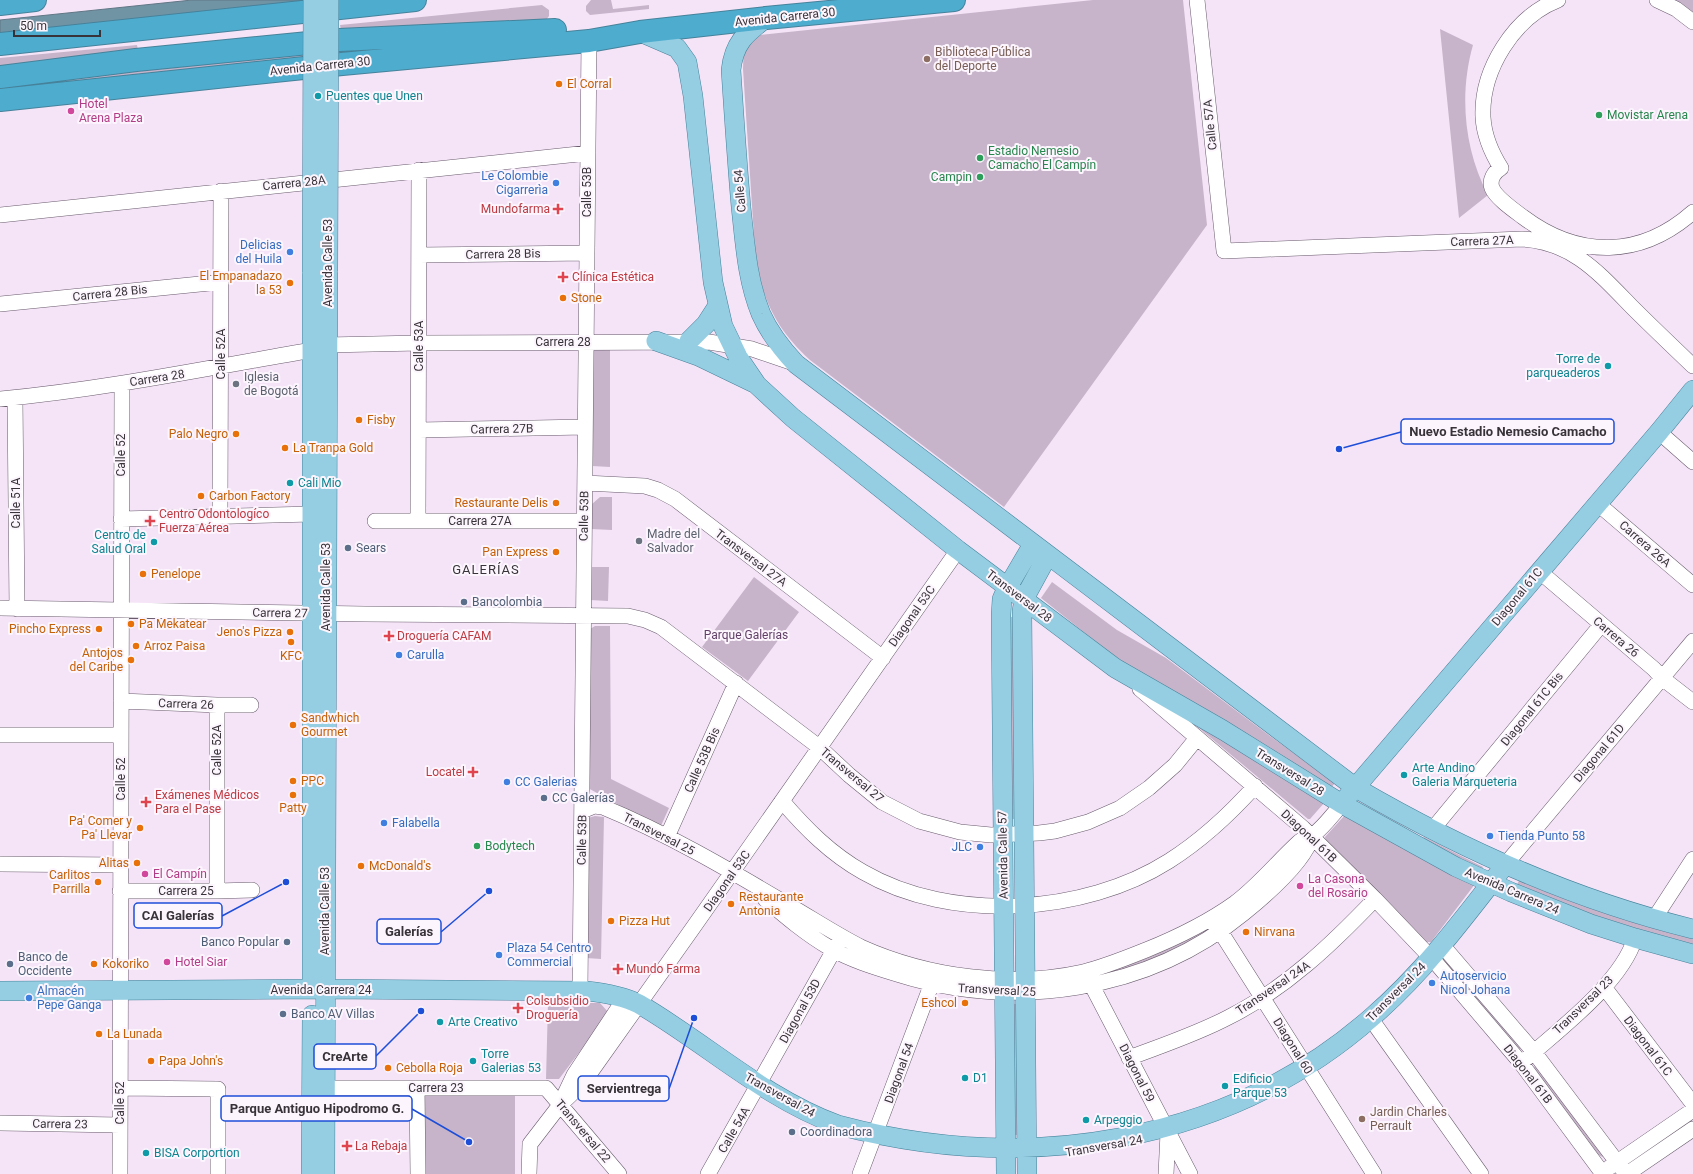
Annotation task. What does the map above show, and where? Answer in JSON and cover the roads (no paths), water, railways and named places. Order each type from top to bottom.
[{"type":"highway","points":[[0,4],[29,0]]},
{"type":"highway","points":[[0,44],[415,0]]},
{"type":"highway","name":"Avenida Carrera 30","points":[[0,100],[342,64],[589,41],[640,32],[954,0]]},
{"type":"highway","name":"Avenida Carrera 30","points":[[0,77],[136,60],[339,40],[582,29],[640,32]]},
{"type":"main road","name":"Avenida Calle 53","points":[[311,1174],[319,989],[320,272],[313,0]]},
{"type":"main road","name":"Avenida Calle 53","points":[[320,272],[329,0]]},
{"type":"main road","name":"Calle 54","points":[[766,18],[746,34],[737,44],[732,62],[731,70],[739,188],[748,269],[753,292],[770,330],[796,364]]},
{"type":"main road","points":[[640,32],[678,48],[687,62],[693,96],[713,282],[717,307],[731,345]]},
{"type":"main road","points":[[689,341],[706,324],[717,307]]},
{"type":"main road","points":[[656,341],[698,356],[757,385]]},
{"type":"main road","name":"Transversal 28","points":[[731,345],[757,385],[804,428],[958,550],[1115,668],[1223,730],[1342,804]]},
{"type":"main road","name":"Avenida Calle 53","points":[[319,613],[312,514],[320,347]]},
{"type":"main road","name":"Transversal 28","points":[[796,364],[1356,788]]},
{"type":"main road","name":"Diagonal 61C","points":[[1342,804],[1659,432],[1693,390]]},
{"type":"main road","name":"Avenida Calle 57","points":[[1006,1165],[1001,615],[1002,599],[1008,587],[1041,550]]},
{"type":"main road","name":"Avenida Calle 57","points":[[1027,1165],[1022,619],[1024,599],[1041,550]]},
{"type":"main road","name":"Avenida Carrera 24","points":[[1356,788],[1432,830],[1505,865],[1600,902],[1654,919],[1693,929]]},
{"type":"main road","name":"Avenida Carrera 24","points":[[1342,804],[1456,867],[1491,883],[1591,924],[1693,954]]},
{"type":"main road","name":"Transversal 24","points":[[632,1001],[759,1085],[797,1107],[837,1124],[876,1137],[932,1150],[979,1155],[1006,1165],[1027,1165],[1144,1139],[1168,1132],[1238,1105],[1273,1087],[1306,1067],[1370,1019],[1402,989],[1436,951],[1505,865]]},
{"type":"main road","name":"Avenida Calle 53","points":[[319,989],[325,1088],[325,1174]]},
{"type":"main road","name":"Avenida Carrera 24","points":[[0,991],[319,989],[580,992],[604,993],[632,1001]]},
{"type":"street","name":"Calle 57A","points":[[1197,0],[1224,251]]},
{"type":"street","points":[[1558,0],[1550,3],[1532,15],[1518,28],[1499,55],[1492,72],[1485,93],[1483,116],[1489,144],[1501,168],[1494,173],[1492,179],[1491,183],[1494,191],[1512,209],[1547,232],[1573,243],[1591,247],[1613,248],[1638,244],[1662,234],[1693,212]]},
{"type":"street","points":[[1657,0],[1676,9],[1693,22]]},
{"type":"street","name":"Calle 53B","points":[[580,992],[589,41]]},
{"type":"street","name":"Carrera 28A","points":[[0,215],[588,153]]},
{"type":"street","name":"Calle 53A","points":[[418,521],[420,342],[419,170]]},
{"type":"street","name":"Calle 52A","points":[[220,516],[221,191]]},
{"type":"street","name":"Carrera 27A","points":[[1224,251],[1522,239],[1539,240],[1553,244],[1573,255],[1602,276],[1693,366]]},
{"type":"street","name":"Carrera 28 Bis","points":[[419,255],[587,253]]},
{"type":"street","name":"Carrera 28 Bis","points":[[0,304],[220,282]]},
{"type":"street","name":"Carrera 28","points":[[0,399],[122,384],[221,367],[320,347],[420,342],[710,342],[763,352],[796,364]]},
{"type":"street","name":"Calle 52","points":[[120,1174],[122,384]]},
{"type":"street","name":"Calle 51A","points":[[15,398],[17,608]]},
{"type":"street","name":"Carrera 27B","points":[[419,430],[585,427]]},
{"type":"street","points":[[1659,432],[1693,462]]},
{"type":"street","name":"Transversal 27A","points":[[585,483],[645,486],[658,490],[675,499],[883,658]]},
{"type":"street","name":"Carrera 26A","points":[[1597,503],[1693,585]]},
{"type":"street","points":[[121,519],[312,514]]},
{"type":"street","name":"Carrera 27A","points":[[375,521],[584,521]]},
{"type":"street","name":"Diagonal 53C","points":[[529,1174],[530,1144],[560,1105],[574,1075],[733,873],[958,550]]},
{"type":"street","name":"Carrera 26","points":[[1539,571],[1654,669],[1662,678],[1693,702]]},
{"type":"street","name":"Carrera 27","points":[[0,608],[584,615]]},
{"type":"street","name":"Transversal 27","points":[[584,615],[628,616],[645,620],[661,627],[820,747],[849,775],[882,802],[919,821],[960,832],[1024,834],[1055,831],[1088,822],[1120,808],[1149,788],[1175,765],[1197,738]]},
{"type":"street","name":"Diagonal 61C Bis","points":[[1432,830],[1601,625]]},
{"type":"street","name":"Diagonal 61D","points":[[1505,865],[1693,641]]},
{"type":"street","name":"Diagonal 61B","points":[[1115,668],[1312,836],[1375,899],[1436,951],[1534,1052],[1624,1170]]},
{"type":"street","name":"Calle 53B Bis","points":[[667,837],[736,683]]},
{"type":"street","name":"Carrera 26","points":[[121,701],[217,705],[251,704]]},
{"type":"street","name":"Calle 52A","points":[[217,705],[217,891]]},
{"type":"street","points":[[0,735],[121,735]]},
{"type":"street","points":[[782,801],[805,828],[833,852],[876,879],[896,888],[930,899],[966,906],[1004,907],[1059,902],[1097,893],[1133,880],[1168,862],[1200,840],[1229,815],[1255,786]]},
{"type":"street","name":"Transversal 25","points":[[582,811],[594,806],[603,807],[667,837],[733,873],[793,923],[838,943],[886,956],[935,977],[981,978],[1004,986],[1068,989],[1092,985],[1125,976],[1171,959],[1216,925],[1299,841],[1312,836],[1342,804]]},
{"type":"street","points":[[1654,919],[1693,859]]},
{"type":"street","points":[[0,864],[120,865]]},
{"type":"street","name":"Carrera 25","points":[[120,891],[252,890]]},
{"type":"street","name":"Transversal 24A","points":[[1130,1058],[1208,1027],[1234,1015],[1262,998],[1321,954],[1375,899]]},
{"type":"street","name":"Transversal 25","points":[[1025,986],[1060,976],[1085,972],[1189,932],[1216,925]]},
{"type":"street","name":"Diagonal 60","points":[[1216,925],[1374,1174]]},
{"type":"street","name":"Transversal 23","points":[[1521,1063],[1583,1008],[1604,987],[1620,968],[1632,950],[1635,938]]},
{"type":"street","name":"Diagonal 53D","points":[[759,1085],[838,943]]},
{"type":"street","name":"Diagonal 61B","points":[[1436,951],[1521,1063],[1602,1174]]},
{"type":"street","name":"Diagonal 59","points":[[1085,972],[1190,1174]]},
{"type":"street","name":"Diagonal 54","points":[[860,1174],[876,1137],[935,977]]},
{"type":"street","name":"Diagonal 61C","points":[[1604,987],[1693,1104]]},
{"type":"street","points":[[1370,1019],[1482,1174]]},
{"type":"street","name":"Calle 54A","points":[[709,1174],[759,1085]]},
{"type":"street","points":[[120,1088],[218,1089],[218,1174]]},
{"type":"street","name":"Carrera 23","points":[[325,1088],[546,1088]]},
{"type":"street","points":[[417,1088],[418,1174]]},
{"type":"street","name":"Transversal 22","points":[[546,1088],[619,1174]]},
{"type":"street","points":[[1624,1170],[1693,1110]]},
{"type":"street","name":"Carrera 23","points":[[0,1123],[120,1125]]},
{"type":"street","points":[[1602,1174],[1624,1170],[1693,1129]]},
{"type":"street","points":[[1166,1174],[1168,1132]]},
{"type":"water","points":[[192,0],[378,0],[0,36],[0,20]]},
{"type":"place","name":"Biblioteca Pública del Deporte","points":[[927,59]]},
{"type":"place","name":"El Corral","points":[[559,84]]},
{"type":"place","name":"Puentes que Unen","points":[[318,96]]},
{"type":"place","name":"Hotel Arena Plaza","points":[[71,111]]},
{"type":"place","name":"Movistar Arena","points":[[1599,115]]},
{"type":"place","name":"Estadio Nemesio Camacho El Campín","points":[[980,158]]},
{"type":"place","name":"Campin","points":[[980,177]]},
{"type":"place","name":"Le Colombie Cigarrerìa","points":[[556,183]]},
{"type":"place","name":"Mundofarma","points":[[558,209]]},
{"type":"place","name":"Delicias del Huila","points":[[290,252]]},
{"type":"place","name":"Clínica Estética","points":[[563,277]]},
{"type":"place","name":"El Empanadazo la 53","points":[[290,283]]},
{"type":"place","name":"Stone","points":[[563,298]]},
{"type":"place","name":"Torre de parqueaderos","points":[[1608,366]]},
{"type":"place","name":"Iglesia de Bogotá","points":[[236,384]]},
{"type":"place","name":"Fisby","points":[[359,420]]},
{"type":"place","name":"Palo Negro","points":[[236,434]]},
{"type":"place","name":"La Tranpa Gold","points":[[285,448]]},
{"type":"place","name":"Nuevo Estadio Nemesio Camacho","points":[[1339,449]]},
{"type":"place","name":"Cali Mio","points":[[290,483]]},
{"type":"place","name":"Carbon Factory","points":[[201,496]]},
{"type":"place","name":"Restaurante Delis","points":[[556,503]]},
{"type":"place","name":"Centro Odontologíco Fuerza Aérea","points":[[150,521]]},
{"type":"place","name":"Madre del Salvador","points":[[639,541]]},
{"type":"place","name":"Centro de Salud Oral","points":[[154,542]]},
{"type":"place","name":"Sears","points":[[348,548]]},
{"type":"place","name":"Pan Express","points":[[556,552]]},
{"type":"place","name":"Penelope","points":[[143,574]]},
{"type":"place","name":"Bancolombia","points":[[464,602]]},
{"type":"place","name":"Pa Mekatear","points":[[131,624]]},
{"type":"place","name":"Pincho Express","points":[[99,629]]},
{"type":"place","name":"Jeno's Pizza","points":[[290,632]]},
{"type":"place","name":"Droguería CAFAM","points":[[389,636]]},
{"type":"place","name":"KFC","points":[[291,642]]},
{"type":"place","name":"Arroz Paisa","points":[[136,646]]},
{"type":"place","name":"Carulla","points":[[399,655]]},
{"type":"place","name":"Antojos del Caribe","points":[[131,660]]},
{"type":"place","name":"Sandwhich Gourmet","points":[[293,725]]},
{"type":"place","name":"Locatel","points":[[473,772]]},
{"type":"place","name":"Arte Andino Galeria Marqueteria","points":[[1404,775]]},
{"type":"place","name":"PPC","points":[[293,781]]},
{"type":"place","name":"CC Galerias","points":[[507,782]]},
{"type":"place","name":"Patty","points":[[293,795]]},
{"type":"place","name":"CC Galerías","points":[[544,798]]},
{"type":"place","name":"Exámenes Médicos Para el Pase","points":[[146,802]]},
{"type":"place","name":"Falabella","points":[[384,823]]},
{"type":"place","name":"Pa' Comer y Pa' Llevar","points":[[140,828]]},
{"type":"place","name":"Tienda Punto 58","points":[[1490,836]]},
{"type":"place","name":"Bodytech","points":[[477,846]]},
{"type":"place","name":"JLC","points":[[980,847]]},
{"type":"place","name":"Alitas","points":[[137,863]]},
{"type":"place","name":"McDonald's","points":[[361,866]]},
{"type":"place","name":"El Campín","points":[[145,874]]},
{"type":"place","name":"Carlitos Parrilla","points":[[98,882]]},
{"type":"place","name":"CAI Galerías","points":[[286,882]]},
{"type":"place","name":"La Casona del Rosario","points":[[1300,886]]},
{"type":"place","name":"Galerías","points":[[489,891]]},
{"type":"place","name":"Restaurante Antonia","points":[[731,904]]},
{"type":"place","name":"Pizza Hut","points":[[611,921]]},
{"type":"place","name":"Nirvana","points":[[1246,932]]},
{"type":"place","name":"Banco Popular","points":[[287,942]]},
{"type":"place","name":"Plaza 54 Centro Commercial","points":[[499,955]]},
{"type":"place","name":"Hotel Siar","points":[[167,962]]},
{"type":"place","name":"Banco de Occidente","points":[[10,964]]},
{"type":"place","name":"Kokoriko","points":[[94,964]]},
{"type":"place","name":"Mundo Farma","points":[[618,969]]},
{"type":"place","name":"Autoservicio Nicol Johana","points":[[1432,983]]},
{"type":"place","name":"Almacén Pepe Ganga","points":[[29,998]]},
{"type":"place","name":"Eshcol","points":[[965,1003]]},
{"type":"place","name":"Colsubsidio Droguería","points":[[518,1008]]},
{"type":"place","name":"CreArte","points":[[421,1011]]},
{"type":"place","name":"Banco AV Villas","points":[[283,1014]]},
{"type":"place","name":"Servientrega","points":[[694,1018]]},
{"type":"place","name":"Arte Creativo","points":[[440,1022]]},
{"type":"place","name":"La Lunada","points":[[99,1034]]},
{"type":"place","name":"Papa John's","points":[[151,1061]]},
{"type":"place","name":"Torre Galerias 53","points":[[473,1061]]},
{"type":"place","name":"Cebolla Roja","points":[[388,1068]]},
{"type":"place","name":"D1","points":[[965,1078]]},
{"type":"place","name":"Edificio Parque 53","points":[[1225,1086]]},
{"type":"place","name":"Jardin Charles Perrault","points":[[1362,1119]]},
{"type":"place","name":"Arpeggio","points":[[1086,1120]]},
{"type":"place","name":"Coordinadora","points":[[792,1132]]},
{"type":"place","name":"Parque Antiguo Hipodromo G.","points":[[469,1142]]},
{"type":"place","name":"La Rebaja","points":[[347,1146]]},
{"type":"place","name":"BISA Corportion","points":[[146,1153]]},
{"type":"district","name":"GALERÍAS","points":[[486,569]]},
{"type":"park label","name":"Parque Galerías","points":[[746,635]]}]
